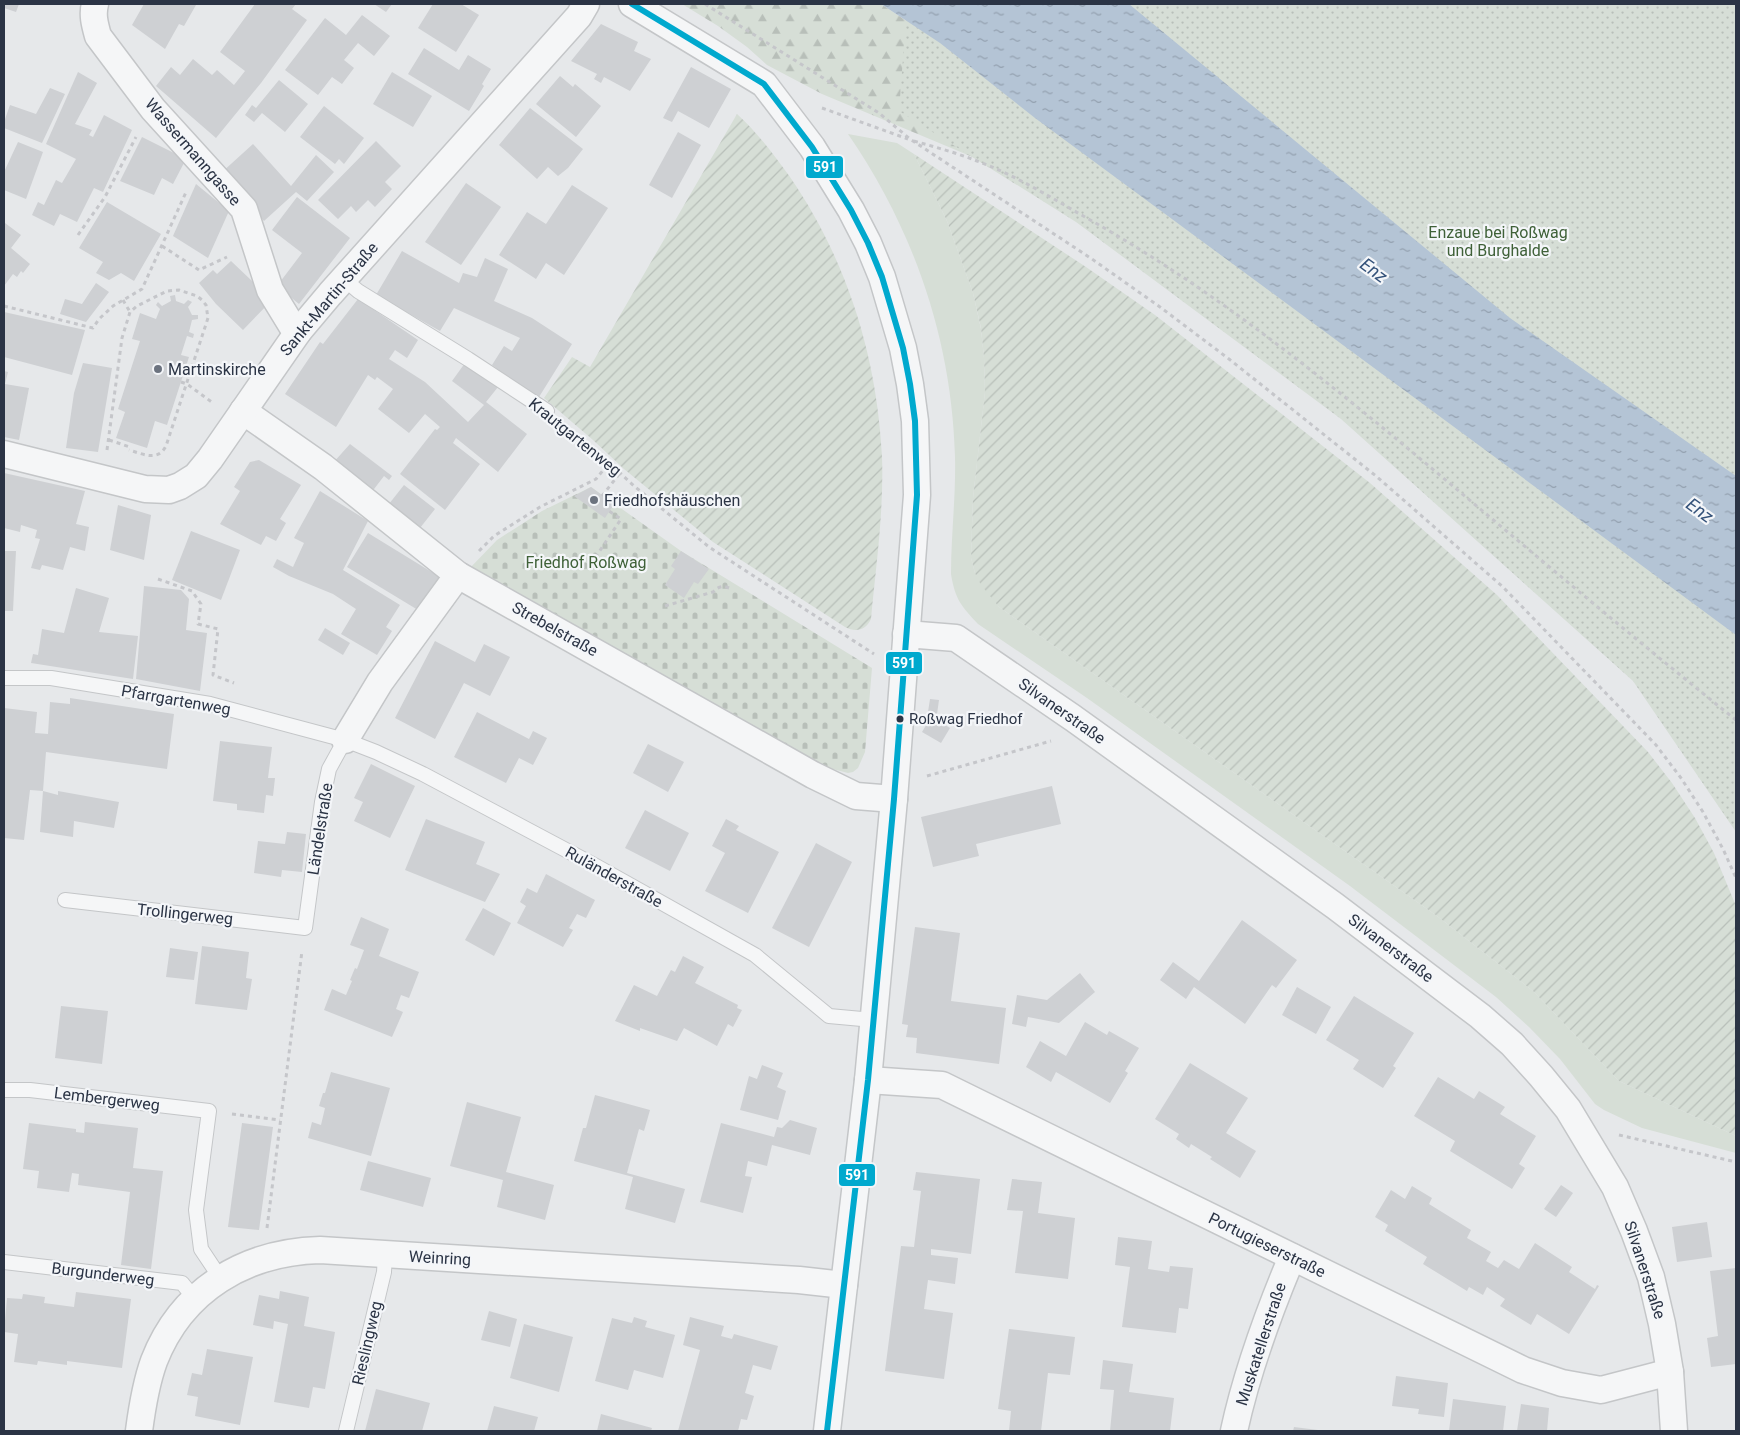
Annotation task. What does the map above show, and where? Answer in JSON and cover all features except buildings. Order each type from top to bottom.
[{"type":"street","name":"Wassermanngasse","points":[[95,4],[93,10],[94,23],[98,36],[154,109],[244,209],[270,290],[292,326],[298,332]]},
{"type":"street","name":"Sankt-Martin-Straße","points":[[4,454],[145,489],[169,490],[180,486],[196,476],[210,459],[298,332],[579,16],[586,4]]},
{"type":"street","points":[[632,4],[764,84],[812,147],[833,178],[868,243],[882,277],[903,348],[910,384],[915,421],[916,495],[894,788],[868,1080],[827,1431]]},
{"type":"street","name":"Strebelstraße","points":[[243,411],[466,565],[813,775],[856,796],[894,788]]},
{"type":"street","name":"Ländelstraße","points":[[345,740],[380,682],[466,565]]},
{"type":"street","name":"Silvanerstraße","points":[[905,645],[956,638],[1073,718],[1335,906],[1480,1016],[1512,1044],[1568,1109],[1619,1196],[1634,1231],[1651,1277],[1662,1324],[1670,1372],[1674,1431]]},
{"type":"street","name":"Portugieserstraße","points":[[868,1080],[942,1085],[1523,1370],[1562,1383],[1601,1390],[1670,1372]]},
{"type":"street","name":"Weinring","points":[[139,1431],[148,1382],[155,1360],[164,1339],[177,1320],[195,1299],[220,1279],[249,1263],[287,1252],[320,1250],[799,1280],[844,1286]]},
{"type":"street","name":"Muskatellerstraße","points":[[1234,1431],[1253,1359],[1271,1306],[1292,1257]]},
{"type":"lane","name":"Krautgartenweg","points":[[344,279],[358,291],[468,358],[547,411]]},
{"type":"lane","name":"Pfarrgartenweg","points":[[4,678],[51,678],[210,704],[345,740]]},
{"type":"lane","name":"Ländelstraße","points":[[305,928],[322,802],[329,769],[345,740]]},
{"type":"lane","name":"Ruländerstraße","points":[[345,740],[423,774],[596,866],[755,955],[829,1016],[873,1020]]},
{"type":"lane","name":"Trollingerweg","points":[[65,900],[305,928]]},
{"type":"lane","name":"Lembergerweg","points":[[4,1090],[30,1090],[209,1111]]},
{"type":"lane","points":[[209,1111],[196,1210],[202,1249],[220,1279]]},
{"type":"lane","name":"Rieslingweg","points":[[346,1431],[384,1272],[385,1255]]},
{"type":"lane","name":"Burgunderweg","points":[[4,1262],[182,1283],[195,1299]]},
{"type":"path","points":[[705,4],[880,114],[910,139],[1092,259],[1229,359],[1376,476],[1460,548],[1536,620],[1656,745],[1681,778],[1703,812],[1736,878]]},
{"type":"path","points":[[814,104],[977,161],[1039,191],[1115,234],[1176,272],[1265,334],[1360,409],[1587,599],[1736,720]]},
{"type":"path","points":[[78,235],[105,197],[138,134]]},
{"type":"path","points":[[4,306],[94,328],[104,315],[122,300],[142,289],[178,209]]},
{"type":"path","points":[[162,246],[199,270],[226,257]]},
{"type":"path","points":[[173,290],[192,294],[202,300],[208,312],[208,318],[187,384],[163,451],[158,455],[151,456],[109,441],[122,338],[130,312],[137,306],[167,291],[173,290]]},
{"type":"path","points":[[122,300],[130,312]]},
{"type":"path","points":[[181,382],[187,384],[206,398]]},
{"type":"path","name":"Krautgartenweg","points":[[547,411],[590,445],[620,473],[709,547],[873,654],[905,645]]},
{"type":"path","points":[[466,565],[494,536],[532,511],[596,479],[609,463]]},
{"type":"path","points":[[602,496],[620,473]]},
{"type":"path","points":[[591,564],[621,519],[609,511]]},
{"type":"path","points":[[158,579],[192,591],[201,604],[198,624],[218,629],[213,675],[240,685]]},
{"type":"path","points":[[665,606],[713,592],[717,588],[726,586],[729,588]]},
{"type":"path","points":[[894,788],[918,778],[1058,739],[1073,718]]},
{"type":"path","points":[[266,1230],[305,928]]},
{"type":"path","points":[[209,1111],[280,1120]]},
{"type":"path","points":[[1591,1146],[1616,1134],[1736,1162]]},
{"type":"green space","points":[[682,4],[881,4],[940,43],[1054,191],[822,94],[767,65],[747,47],[718,26]]},
{"type":"green space","name":"Enzaue bei Roßwag und Burghalde","points":[[907,4],[1736,4],[1736,832],[1633,681],[1341,419],[1076,222],[899,111]]},
{"type":"green space","points":[[737,114],[771,152],[790,177],[810,209],[843,275],[856,310],[866,346],[874,382],[879,419],[882,457],[882,497],[871,619],[866,626],[857,630],[845,627],[713,542],[624,469],[544,398],[572,357],[590,367]]},
{"type":"green space","points":[[848,134],[897,143],[914,154],[947,221],[973,293],[981,329],[985,392],[973,498],[971,558],[975,573],[999,607],[1437,916],[1533,991],[1619,1081],[1736,1136],[1736,1153],[1642,1128],[1595,1104],[1560,1059],[1496,997],[1350,886],[1087,698],[978,624],[967,612],[957,596],[951,574],[955,457],[952,413],[937,329],[925,288],[910,248],[892,209]]},
{"type":"green space","points":[[914,154],[1086,267],[1155,315],[1370,483],[1497,595],[1648,752],[1672,783],[1695,818],[1714,853],[1736,906],[1736,1136],[1619,1081],[1533,991],[1437,916],[999,607],[981,585],[971,558],[973,498],[985,392],[981,328],[973,293],[947,221]]},
{"type":"green space","name":"Friedhof Roßwag","points":[[591,487],[681,551],[872,668],[865,752],[858,768],[848,773],[817,765],[469,569],[497,540],[542,511]]},
{"type":"water","name":"Enz","points":[[881,4],[1129,4],[1510,318],[1736,476],[1736,635],[1035,118],[940,43]]},
{"type":"transit line","name":"591","points":[[632,4],[764,84],[812,147],[851,210],[868,243],[882,277],[903,348],[910,384],[915,421],[917,495],[894,799],[868,1080],[827,1431]]},
{"type":"place","name":"Martinskirche","points":[[158,369]]},
{"type":"place","name":"Friedhofshäuschen","points":[[594,500]]},
{"type":"place","name":"Roßwag Friedhof","points":[[900,719]]}]
